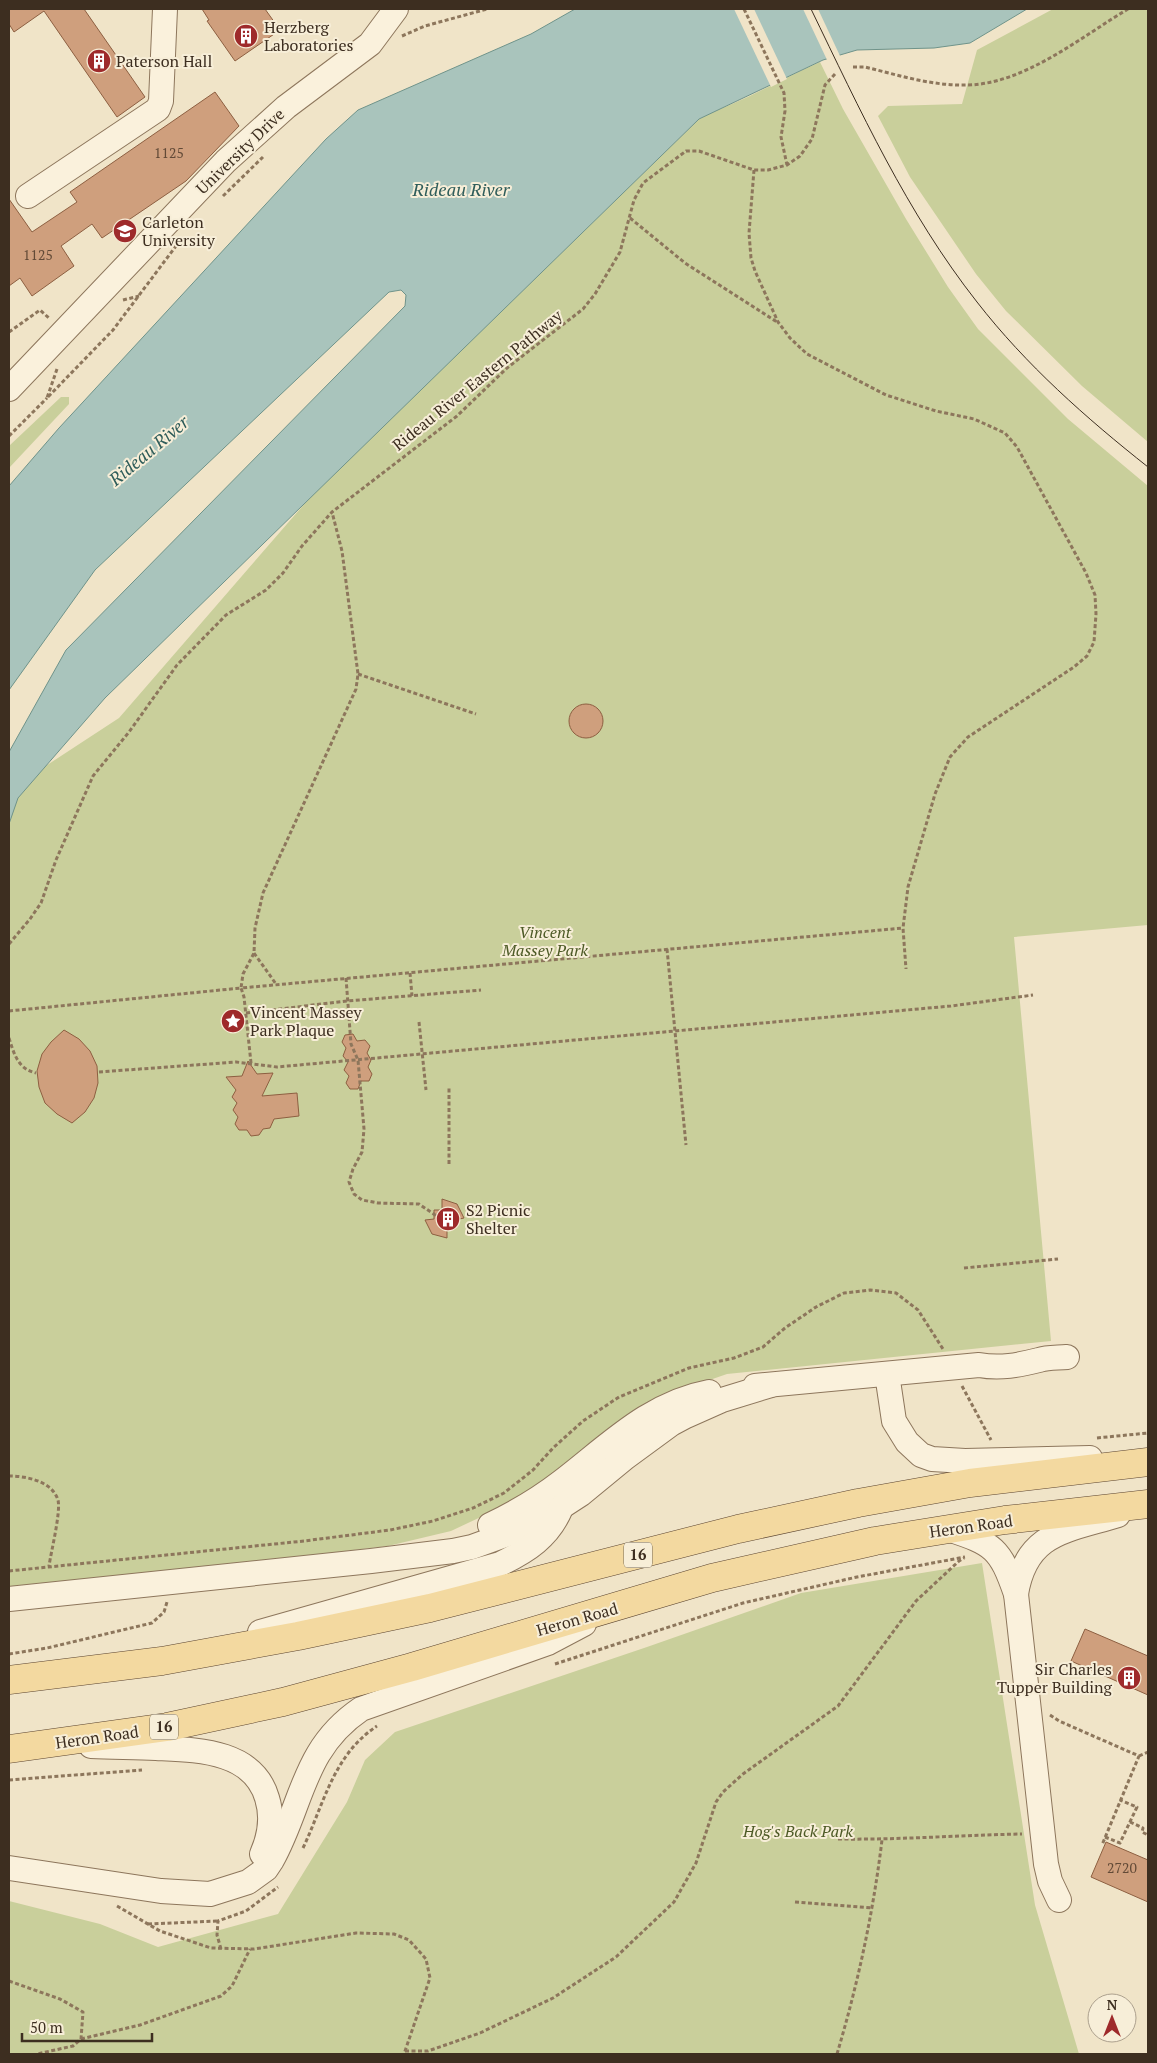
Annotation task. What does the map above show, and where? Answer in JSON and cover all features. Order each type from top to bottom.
[{"type":"main road","name":"16","points":[[9,1680],[162,1661],[298,1636],[430,1608],[738,1529],[827,1509],[970,1483],[1148,1462]]},
{"type":"main road","name":"Heron Road","points":[[9,1750],[174,1725],[275,1704],[403,1669],[712,1578],[875,1541],[948,1528],[1148,1505]]},
{"type":"street","points":[[28,196],[158,109],[161,101],[165,9]]},
{"type":"street","name":"University Drive","points":[[9,389],[226,161],[286,107],[370,44],[396,9]]},
{"type":"street","points":[[391,1559],[461,1537],[513,1514],[561,1482],[630,1426],[677,1402],[709,1392],[953,1368],[979,1355],[992,1368],[1028,1364],[1040,1359],[1067,1357]]},
{"type":"street","points":[[887,1374],[894,1421],[914,1450],[932,1459],[965,1461],[1148,1458]]},
{"type":"street","points":[[9,1599],[391,1559],[472,1547],[505,1535],[561,1507],[581,1494],[626,1457],[672,1424],[722,1400],[770,1385]]},
{"type":"street","points":[[162,1661],[500,1564],[527,1550],[549,1531],[571,1488],[593,1456]]},
{"type":"street","points":[[1016,1594],[1020,1571],[1026,1560],[1031,1552],[1050,1538],[1066,1531],[1148,1505]]},
{"type":"street","points":[[948,1528],[976,1538],[991,1548],[1003,1560],[1016,1594],[1043,1834],[1050,1881],[1059,1900]]},
{"type":"street","points":[[9,1868],[182,1893],[210,1894],[248,1882],[257,1876],[272,1860],[302,1786],[316,1758],[341,1724],[361,1709],[548,1642],[611,1609]]},
{"type":"street","points":[[43,1744],[202,1750],[227,1757],[248,1770],[265,1789],[270,1818],[269,1831],[260,1858],[235,1886]]},
{"type":"path","points":[[395,38],[425,26],[487,9]]},
{"type":"path","points":[[744,9],[785,98],[781,137],[787,165],[800,156],[812,138],[825,85],[835,74]]},
{"type":"path","points":[[853,67],[865,67],[945,84],[968,85],[992,82],[1008,77],[1046,59],[1128,9]]},
{"type":"path","name":"Rideau River Eastern Pathway","points":[[9,944],[41,903],[92,776],[129,732],[177,665],[226,616],[266,590],[278,579],[332,512],[457,416],[507,368],[583,309],[595,294],[620,252],[634,200],[643,183],[686,151],[699,151],[754,170],[768,170],[787,165]]},
{"type":"path","points":[[219,200],[265,156]]},
{"type":"path","points":[[754,170],[749,232],[750,252],[755,271],[778,322],[790,338],[807,354],[886,395],[936,411],[974,419],[1005,433],[1016,447],[1034,478],[1086,573],[1095,595],[1094,642],[1087,656],[1074,667],[968,737],[950,757],[935,794],[916,854],[908,887],[903,928],[906,969]]},
{"type":"path","points":[[630,218],[685,263],[778,322]]},
{"type":"path","points":[[9,436],[113,330],[179,242]]},
{"type":"path","points":[[116,302],[139,296]]},
{"type":"path","points":[[9,332],[40,310],[51,320]]},
{"type":"path","points":[[47,398],[58,365]]},
{"type":"path","points":[[251,1063],[244,997],[240,988],[243,974],[254,953],[255,928],[263,892],[356,690],[358,674],[342,551],[332,512]]},
{"type":"path","points":[[358,674],[476,714]]},
{"type":"path","points":[[9,1011],[346,978],[903,928]]},
{"type":"path","points":[[667,949],[686,1145]]},
{"type":"path","points":[[254,953],[276,985]]},
{"type":"path","points":[[410,973],[412,996]]},
{"type":"path","points":[[346,978],[351,1044],[358,1060],[364,1129],[362,1152],[349,1182],[354,1194],[362,1200],[378,1203],[419,1204],[444,1221]]},
{"type":"path","points":[[246,1013],[347,1001],[482,990]]},
{"type":"path","points":[[99,1072],[236,1062],[277,1067],[951,1006],[1033,995]]},
{"type":"path","points":[[419,1022],[426,1090]]},
{"type":"path","points":[[9,1038],[18,1063],[29,1071],[36,1073]]},
{"type":"path","points":[[449,1088],[449,1164]]},
{"type":"path","points":[[964,1268],[1058,1259]]},
{"type":"path","points":[[9,1571],[304,1541],[390,1530],[433,1521],[472,1508],[504,1493],[533,1470],[553,1448],[583,1421],[619,1397],[689,1368],[734,1358],[763,1348],[785,1328],[816,1307],[844,1293],[870,1290],[896,1293],[918,1310],[938,1338],[995,1448]]},
{"type":"path","points":[[9,1476],[21,1476],[36,1480],[51,1489],[58,1501],[49,1566]]},
{"type":"path","points":[[9,1654],[47,1648],[152,1622],[164,1612],[167,1604],[163,1555]]},
{"type":"path","points":[[110,1902],[160,1932],[211,1948],[250,1949],[356,1933],[394,1934],[409,1940],[426,1959],[430,1978],[405,2053],[428,2051],[480,2033],[553,1998],[616,1957],[674,1902],[696,1863],[716,1802],[723,1792],[743,1774],[838,1706],[916,1601],[959,1561],[968,1556],[857,1577],[743,1603],[554,1664]]},
{"type":"path","points":[[302,1786],[329,1783],[342,1760],[352,1748],[378,1726]]},
{"type":"path","points":[[1084,1731],[1139,1756]]},
{"type":"path","points":[[1102,1845],[1139,1756],[1148,1752]]},
{"type":"path","points":[[9,1780],[147,1769]]},
{"type":"path","points":[[1105,1837],[1120,1843],[1137,1807],[1120,1800]]},
{"type":"path","points":[[1130,1822],[1143,1828],[1142,1832],[1148,1835]]},
{"type":"path","points":[[838,1839],[882,1840],[968,1834],[1043,1834]]},
{"type":"path","points":[[837,2054],[854,1999],[873,1908],[882,1840]]},
{"type":"path","points":[[795,1902],[873,1908]]},
{"type":"path","points":[[146,1924],[218,1921]]},
{"type":"path","points":[[37,2054],[73,2046],[81,2039],[140,2025],[221,1996],[232,1986],[250,1949]]},
{"type":"path","points":[[9,1981],[60,1999],[83,2012],[81,2039]]},
{"type":"green space","points":[[1053,9],[1148,9],[1148,442],[1082,386],[1006,311],[976,274],[910,177],[878,116],[888,106],[962,104],[977,50]]},
{"type":"green space","name":"Vincent Massey Park","points":[[820,62],[843,109],[906,219],[948,287],[978,329],[1068,419],[1148,486],[1148,925],[1014,937],[1051,1341],[727,1374],[675,1392],[625,1417],[521,1498],[451,1531],[388,1546],[9,1591],[9,790],[119,718],[313,494],[699,119]]},
{"type":"green space","points":[[61,397],[69,397],[69,404],[9,468],[9,446]]},
{"type":"green space","name":"Hog's Back Park","points":[[982,1563],[1035,1905],[1079,2054],[9,2054],[9,1901],[100,1924],[158,1947],[278,1914],[347,1802],[365,1760],[395,1732],[801,1593]]},
{"type":"water","name":"Rideau River","points":[[575,9],[1027,9],[970,43],[934,48],[857,50],[823,60],[699,119],[105,698],[18,798],[9,824],[9,752],[66,650],[405,306],[406,295],[401,290],[389,292],[95,570],[9,690],[9,486],[59,428],[326,139],[358,110],[531,34]]},
{"type":"pier","points":[[734,9],[754,9],[787,79],[771,87]]},
{"type":"pier","points":[[803,9],[818,9],[841,58],[828,62]]},
{"type":"building","name":"Paterson Hall","points":[[9,9],[84,9],[145,97],[117,117],[44,11],[14,32],[9,24]]},
{"type":"building","name":"Herzberg Laboratories","points":[[202,9],[265,9],[280,30],[235,61],[207,21],[209,20]]},
{"type":"building","points":[[215,92],[239,126],[186,181],[102,238],[92,224],[61,246],[74,266],[32,296],[20,278],[9,286],[9,199],[32,232],[77,202],[70,192]]},
{"type":"building","points":[[586,704],[598,709],[603,721],[598,733],[586,738],[574,733],[569,721],[574,709]]},
{"type":"building","points":[[64,1030],[79,1039],[90,1051],[97,1066],[98,1083],[94,1098],[85,1112],[72,1123],[57,1114],[45,1103],[39,1087],[37,1071],[42,1054]]},
{"type":"building","points":[[353,1034],[357,1041],[365,1040],[370,1046],[367,1053],[371,1060],[368,1067],[372,1074],[369,1081],[361,1081],[358,1089],[350,1089],[346,1083],[349,1076],[344,1070],[348,1062],[343,1056],[346,1048],[342,1042],[345,1035]]},
{"type":"building","points":[[248,1061],[257,1074],[273,1073],[262,1096],[297,1093],[299,1116],[274,1119],[270,1128],[263,1129],[259,1135],[251,1136],[247,1130],[239,1130],[235,1124],[238,1117],[233,1110],[237,1103],[232,1097],[236,1090],[226,1077],[242,1076]]},
{"type":"building","name":"S2 Picnic Shelter","points":[[442,1199],[457,1204],[464,1218],[455,1220],[455,1228],[447,1229],[447,1238],[432,1234],[425,1220],[434,1219],[434,1210],[442,1210]]},
{"type":"building","name":"Sir Charles Tupper Building","points":[[1085,1629],[1148,1656],[1148,1695],[1071,1661]]},
{"type":"building","points":[[1106,1842],[1148,1860],[1148,1902],[1091,1877]]},
{"type":"tram line","points":[[811,9],[886,160],[928,233],[977,302],[1036,369],[1080,410],[1148,467]]},
{"type":"place","name":"Herzberg Laboratories","points":[[246,36]]},
{"type":"place","name":"Paterson Hall","points":[[99,61]]},
{"type":"place","name":"Carleton University","points":[[125,231]]},
{"type":"place","name":"Vincent Massey Park Plaque","points":[[233,1021]]},
{"type":"place","name":"S2 Picnic Shelter","points":[[448,1219]]},
{"type":"place","name":"Sir Charles Tupper Building","points":[[1129,1678]]}]
